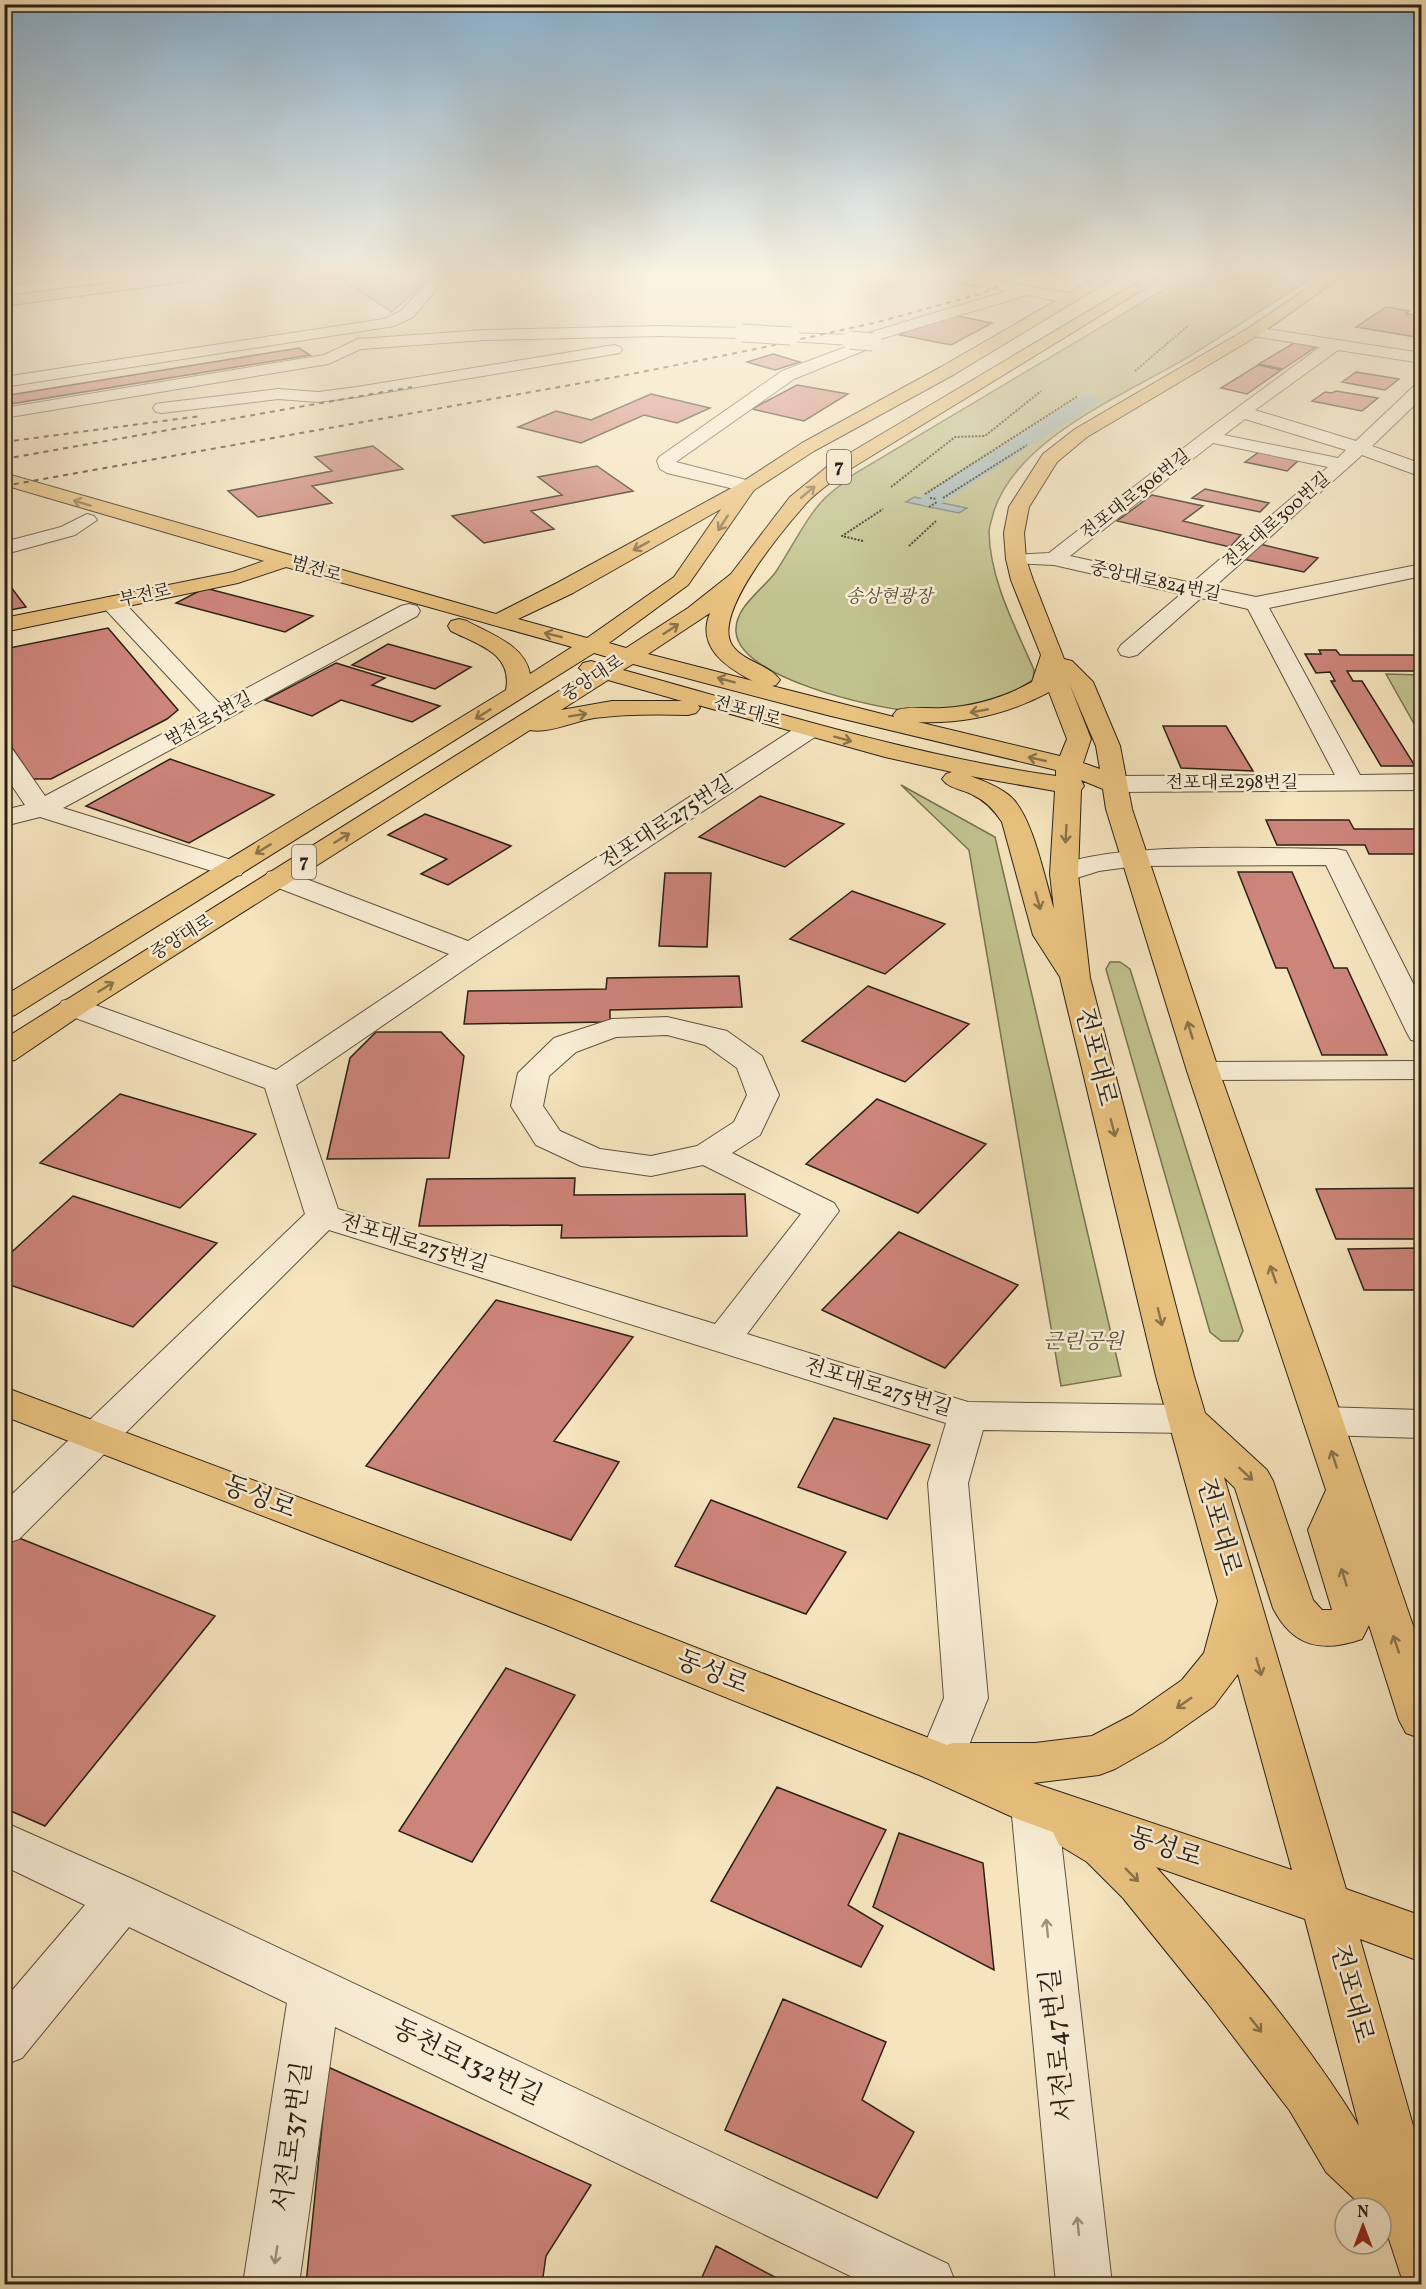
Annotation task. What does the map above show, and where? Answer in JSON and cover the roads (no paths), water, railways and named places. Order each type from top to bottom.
[{"type":"main road","name":"중앙대로","points":[[4,1009],[592,645],[681,581],[747,486],[808,447],[924,384]]},
{"type":"main road","name":"중앙대로","points":[[4,1053],[696,613],[738,578],[797,501],[834,470],[978,384]]},
{"type":"main road","name":"전포대로","points":[[1165,384],[1081,433],[1050,458],[1019,507],[1014,533],[1016,559],[1052,656],[1056,680],[1079,739],[1069,776],[1064,874],[1075,978],[1188,1419],[1326,1905],[1416,2237]]},
{"type":"main road","name":"범전로","points":[[4,479],[604,672]]},
{"type":"main road","points":[[498,621],[565,588],[747,486]]},
{"type":"main road","name":"범전로","points":[[42,517],[87,520],[630,655]]},
{"type":"main road","name":"부전로","points":[[4,625],[238,577],[273,565]]},
{"type":"main road","points":[[738,578],[716,624],[720,641],[727,655],[820,714],[925,716],[969,713],[1003,706],[1042,686],[1052,656],[1081,682],[1108,746],[1119,809],[1203,1071],[1308,1374],[1422,1720]]},
{"type":"main road","points":[[459,626],[509,653],[519,667],[521,681],[517,693]]},
{"type":"main road","name":"전포대로","points":[[630,655],[820,714],[1069,776],[1113,784]]},
{"type":"main road","name":"전포대로","points":[[604,672],[755,714],[820,714],[894,752],[1015,778],[1069,776]]},
{"type":"main road","points":[[502,738],[553,719],[600,711],[670,706],[755,714]]},
{"type":"main road","points":[[894,752],[916,767],[982,789],[1003,803],[1015,822],[1047,935],[1075,978]]},
{"type":"main road","name":"동성로","points":[[4,1401],[561,1613],[940,1764],[1034,1805],[1218,1866],[1422,1939]]},
{"type":"main road","points":[[1188,1419],[1253,1481],[1294,1608],[1312,1627],[1347,1627],[1354,1609],[1329,1530],[1345,1492]]},
{"type":"main road","points":[[940,1764],[1035,1763],[1099,1755],[1148,1728],[1198,1693],[1224,1660],[1239,1600]]},
{"type":"main road","points":[[1034,1805],[1104,1847],[1140,1883],[1225,1985],[1309,2093],[1345,2153],[1416,2237]]},
{"type":"street","points":[[4,423],[207,384]]},
{"type":"street","points":[[142,411],[278,394],[318,397],[407,384]]},
{"type":"street","points":[[747,486],[674,469],[667,465],[666,460],[775,384]]},
{"type":"street","name":"전포대로306번길","points":[[1054,560],[1209,437],[1281,384]]},
{"type":"street","name":"전포대로300번길","points":[[1129,650],[1360,448],[1422,388]]},
{"type":"street","points":[[4,413],[89,408]]},
{"type":"street","points":[[1242,412],[1360,448],[1422,471]]},
{"type":"street","points":[[1209,437],[1342,464]]},
{"type":"street","points":[[7,538],[42,517]]},
{"type":"street","points":[[7,538],[68,531],[87,520]]},
{"type":"street","name":"중앙대로824번길","points":[[1016,559],[1054,560],[1256,604],[1422,570]]},
{"type":"street","points":[[112,603],[217,715]]},
{"type":"street","points":[[1256,604],[1351,782]]},
{"type":"street","name":"범전로5번길","points":[[4,818],[41,809],[409,611]]},
{"type":"street","name":"전포대로275번길","points":[[820,714],[279,1082],[323,1216],[968,1416],[1188,1419]]},
{"type":"street","points":[[4,754],[41,809],[231,869]]},
{"type":"street","name":"전포대로298번길","points":[[1113,784],[1422,782]]},
{"type":"street","points":[[1064,874],[1095,863],[1136,858],[1336,857],[1422,1033]]},
{"type":"street","points":[[278,878],[471,952]]},
{"type":"street","points":[[73,1008],[279,1082]]},
{"type":"street","points":[[707,1154],[748,1128],[763,1095],[751,1063],[716,1038],[667,1026],[612,1028],[565,1045],[534,1073],[527,1106],[548,1138],[593,1159],[651,1166],[707,1154],[822,1211],[723,1340]]},
{"type":"street","points":[[1203,1071],[1422,1070]]},
{"type":"street","points":[[4,1528],[323,1216]]},
{"type":"street","points":[[940,1764],[966,1698],[948,1484],[968,1416]]},
{"type":"street","points":[[1322,1421],[1422,1424]]},
{"type":"street","name":"서전로47번길","points":[[1034,1805],[1084,2284]]},
{"type":"street","name":"동천로132번길","points":[[4,1843],[928,2284]]},
{"type":"street","points":[[4,2040],[122,1898]]},
{"type":"street","name":"서전로37번길","points":[[271,2284],[315,1990]]},
{"type":"water","points":[[914,497],[967,508],[959,513],[906,502]]},
{"type":"waterway","points":[[931,500],[1089,400]]},
{"type":"railway","points":[[4,486],[577,384]]},
{"type":"railway","points":[[4,459],[412,387]]},
{"type":"railway","points":[[4,442],[201,416]]},
{"type":"park label","name":"송상현광장","points":[[889,597]]},
{"type":"park label","name":"근린공원","points":[[1083,1342]]}]
